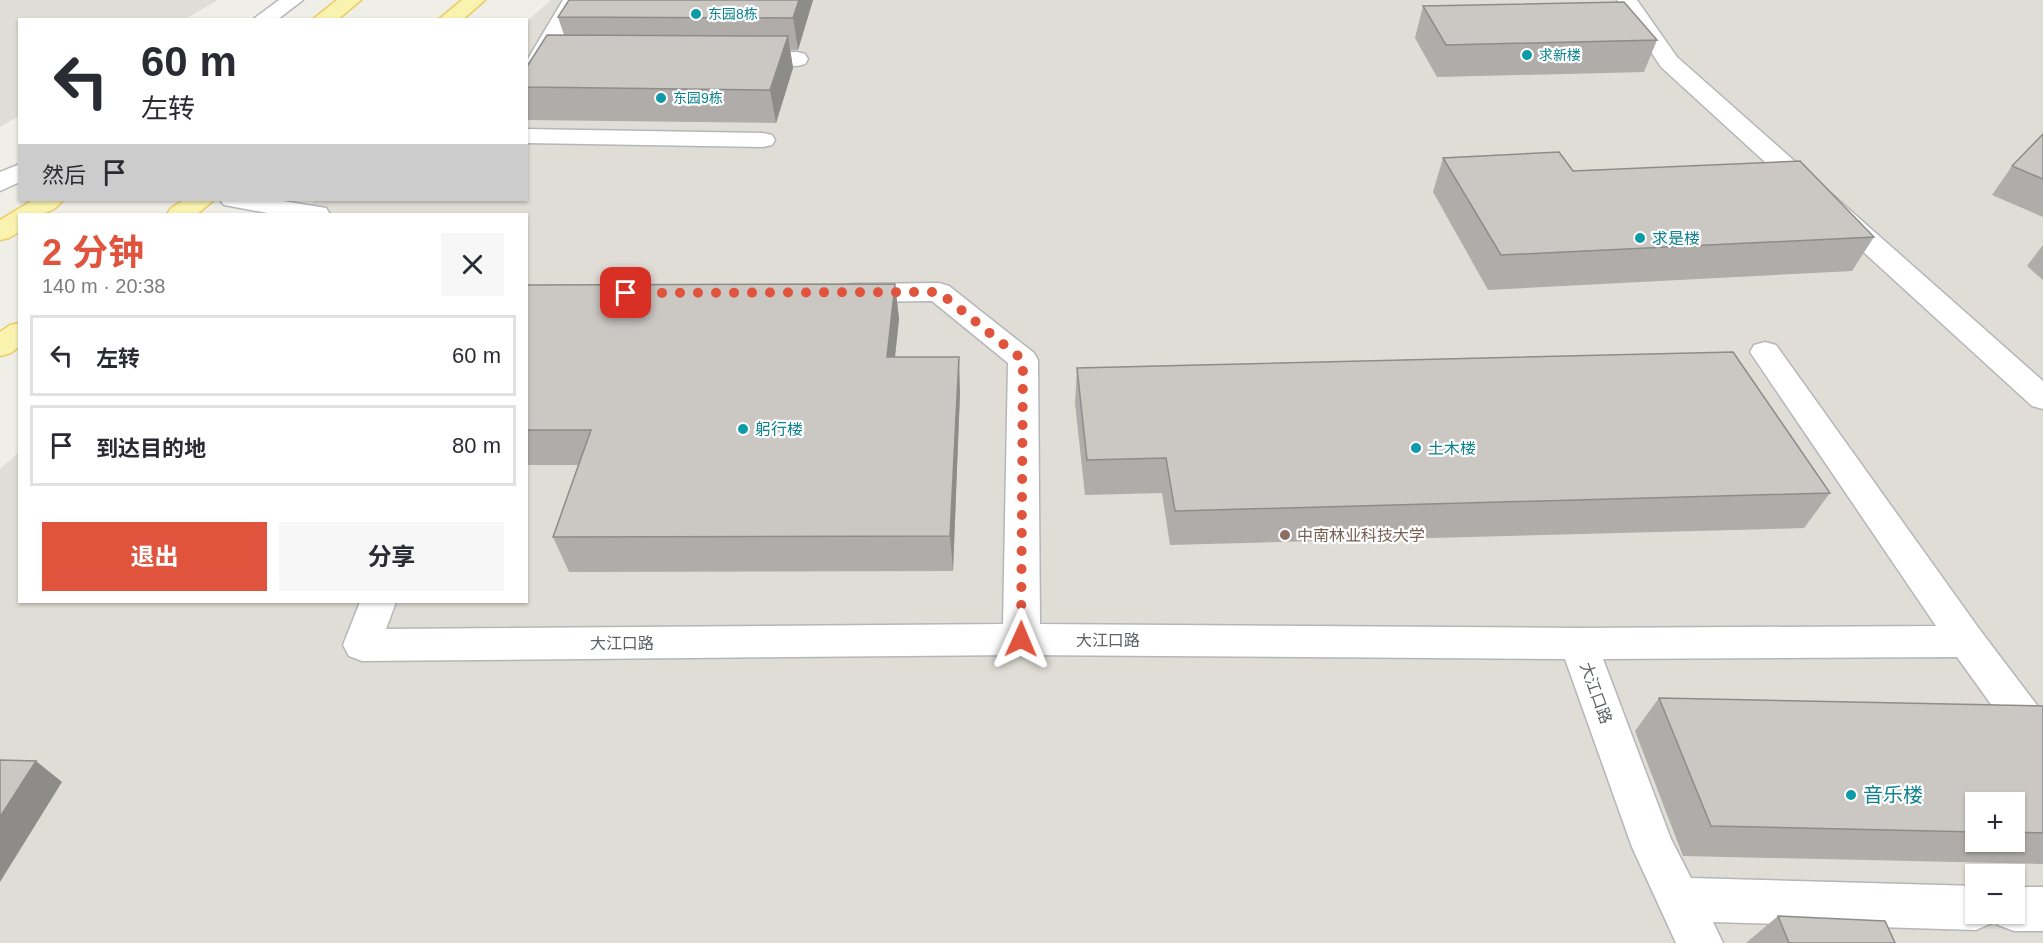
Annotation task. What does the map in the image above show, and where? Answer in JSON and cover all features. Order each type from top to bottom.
[{"type":"main road","points":[[325,18],[351,0]]},
{"type":"main road","points":[[451,18],[475,0]]},
{"type":"main road","points":[[29,213],[48,201]]},
{"type":"main road","points":[[182,213],[200,201]]},
{"type":"main road","points":[[0,232],[18,220]]},
{"type":"main road","points":[[0,346],[18,333]]},
{"type":"street","points":[[265,18],[293,0]]},
{"type":"street","points":[[528,79],[573,0]]},
{"type":"street","points":[[1627,0],[1670,62],[2043,398]]},
{"type":"street","points":[[540,58],[564,58]]},
{"type":"street","points":[[727,59],[797,59]]},
{"type":"street","points":[[528,136],[763,140]]},
{"type":"street","points":[[0,183],[18,172]]},
{"type":"street","points":[[239,201],[310,213]]},
{"type":"street","points":[[819,293],[939,292],[1023,360],[1021,639]]},
{"type":"street","points":[[1765,352],[1967,641],[2043,744]]},
{"type":"street","name":"大江口路","points":[[378,603],[362,645],[1021,639],[1578,644],[1653,847],[1700,943]]},
{"type":"street","points":[[1578,644],[1967,641]]},
{"type":"street","points":[[1678,899],[1965,908]]},
{"type":"street","points":[[2025,909],[2043,909]]},
{"type":"shaded area","points":[[0,0],[218,0],[187,18],[18,18],[18,117],[0,127]]},
{"type":"shaded area","name":"中南林业科技大学","points":[[551,0],[2043,0],[2043,943],[0,943],[0,469],[18,453],[18,603],[528,603],[528,213],[300,213],[315,201],[528,201],[528,20]]},
{"type":"building","points":[[569,0],[799,0],[793,18],[558,17]]},
{"type":"building","points":[[1624,2],[1657,40],[1446,45],[1423,6]]},
{"type":"building","points":[[547,35],[788,36],[770,90],[528,87],[528,65]]},
{"type":"building","points":[[2043,134],[2043,179],[2012,166]]},
{"type":"building","points":[[1559,152],[1573,171],[1800,161],[1874,237],[1501,255],[1443,158]]},
{"type":"building","name":"躬行楼","points":[[895,284],[887,357],[959,357],[950,536],[553,537],[591,430],[528,430],[528,285]]},
{"type":"building","name":"土木楼","points":[[1733,352],[1830,493],[1175,511],[1166,458],[1087,460],[1077,368]]},
{"type":"building","name":"音乐楼","points":[[1659,698],[2043,706],[2043,833],[2025,832],[2025,792],[1965,792],[1965,832],[1711,826]]},
{"type":"building","points":[[0,760],[36,761],[0,817]]},
{"type":"building","points":[[1778,916],[1885,921],[1895,943],[1789,943]]},
{"type":"place","name":"东园8栋","points":[[696,14]]},
{"type":"place","name":"求新楼","points":[[1527,55]]},
{"type":"place","name":"东园9栋","points":[[661,98]]},
{"type":"place","name":"求是楼","points":[[1640,238]]},
{"type":"place","name":"躬行楼","points":[[743,429]]},
{"type":"place","name":"土木楼","points":[[1416,448]]},
{"type":"place","name":"中南林业科技大学","points":[[1285,535]]},
{"type":"place","name":"音乐楼","points":[[1851,795]]},
{"type":"route","points":[[626,293],[939,292],[1023,360],[1021,639]]}]
